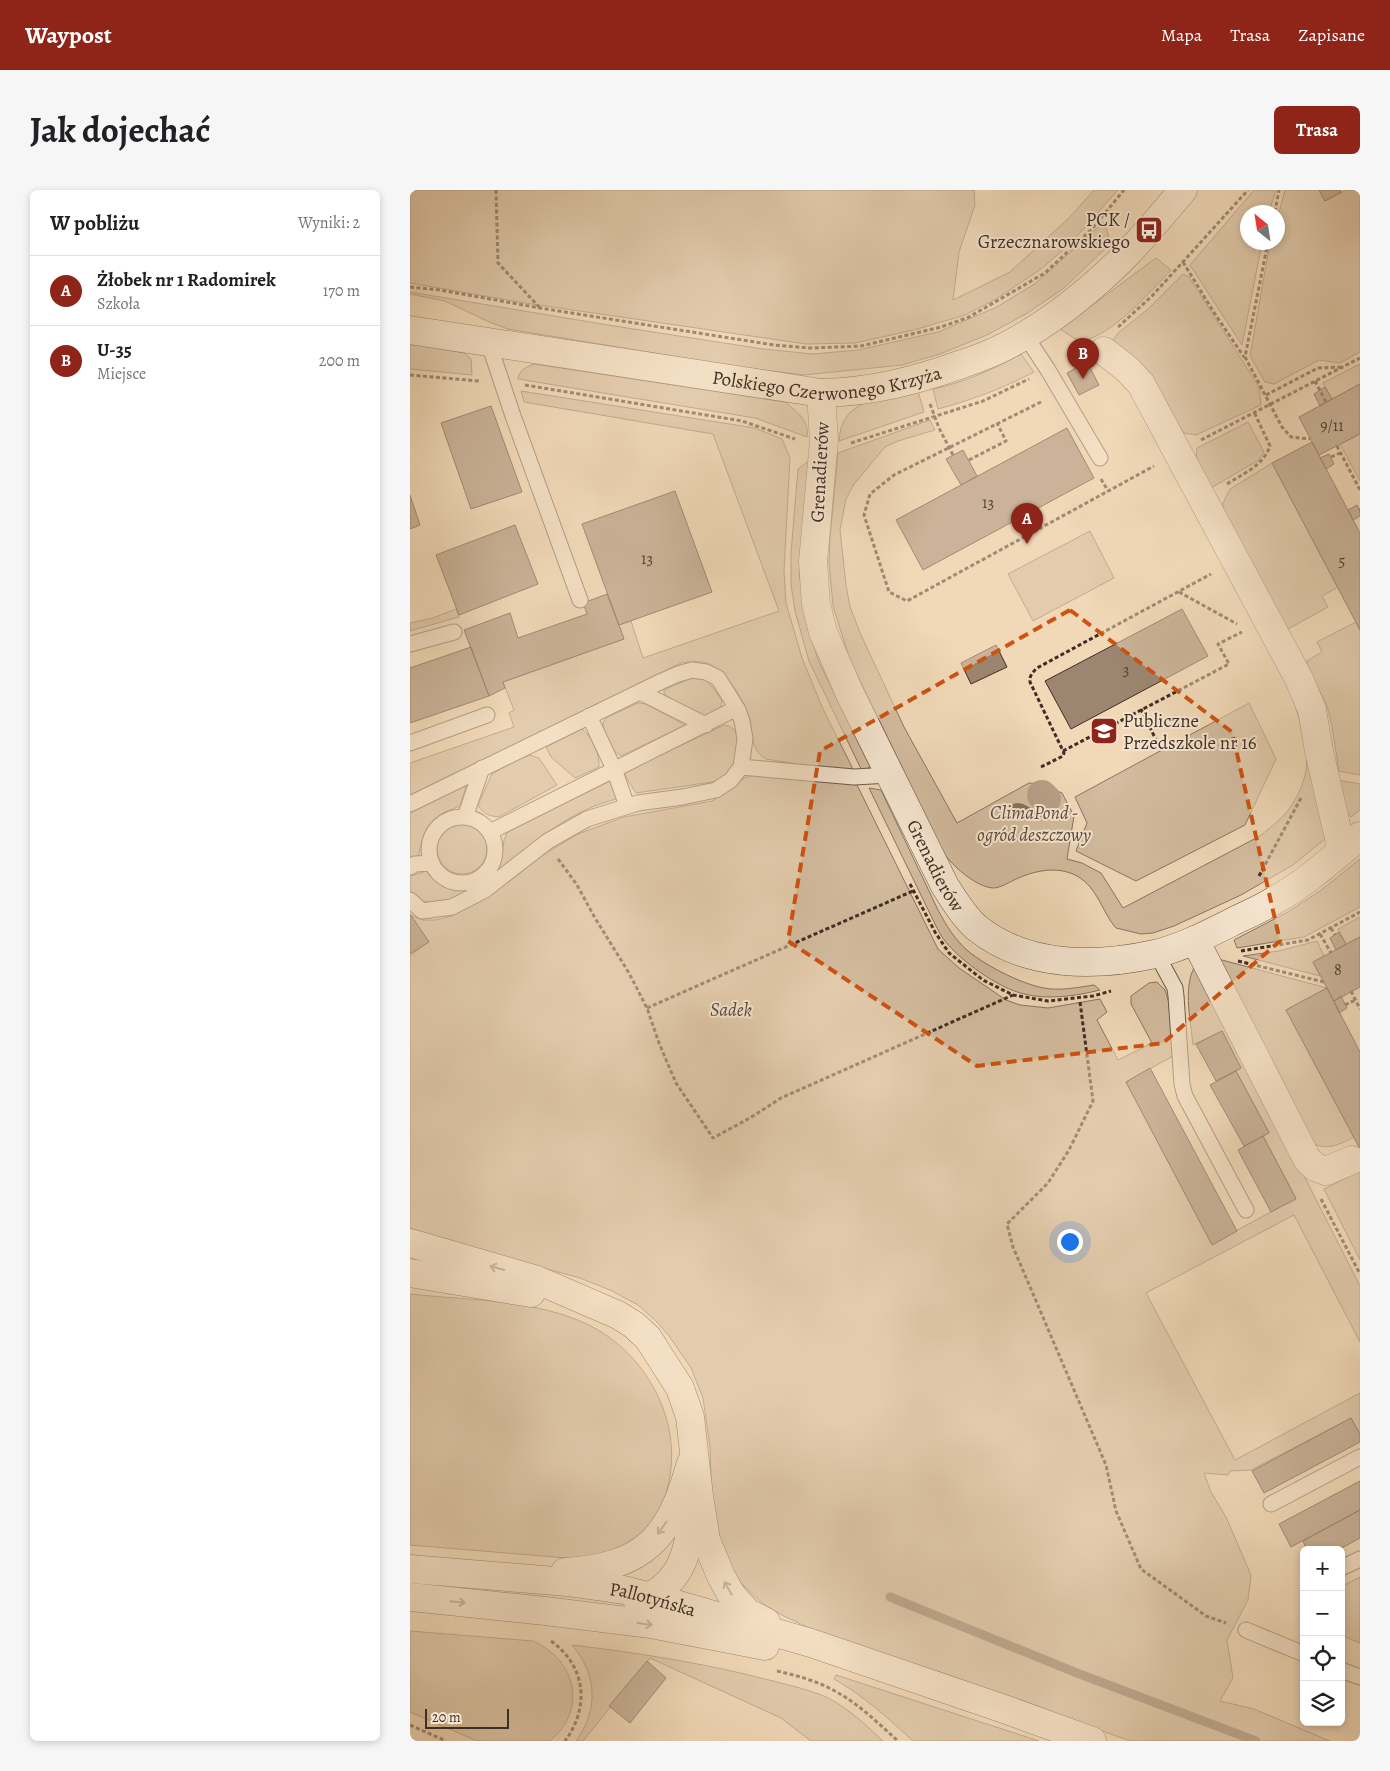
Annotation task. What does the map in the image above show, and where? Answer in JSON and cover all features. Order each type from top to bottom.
[{"type":"street","name":"Polskiego Czerwonego Krzyża","points":[[410,330],[821,393],[854,392],[905,383],[985,356],[1007,346],[1058,313],[1113,267],[1149,230],[1183,190]]},
{"type":"street","points":[[1104,351],[1141,384],[1202,498],[1257,624],[1307,696],[1312,710],[1324,775],[1351,844]]},
{"type":"street","name":"Grenadierów","points":[[821,393],[824,441],[813,562],[816,604],[823,632],[846,685],[945,886],[959,908],[977,927],[998,941],[1027,954],[1060,961],[1089,962],[1156,953],[1195,940],[1276,900],[1351,844]]},
{"type":"street","points":[[1195,940],[1308,1159],[1315,1167],[1326,1172],[1352,1160]]},
{"type":"street","points":[[410,1243],[538,1280],[618,1315],[634,1325],[648,1338],[680,1388],[690,1417],[706,1540],[721,1576],[731,1594],[748,1613],[811,1643]]},
{"type":"street","points":[[410,1273],[592,1303]]},
{"type":"street","points":[[413,1569],[552,1573],[605,1567],[621,1562],[637,1555],[650,1546],[670,1517],[678,1501],[694,1452]]},
{"type":"street","points":[[545,1611],[630,1605],[650,1597],[678,1571],[686,1554],[691,1528],[694,1452]]},
{"type":"street","name":"Pallotyńska","points":[[413,1569],[567,1582],[624,1590],[811,1643],[1092,1741]]},
{"type":"street","name":"Pallotyńska","points":[[410,1597],[651,1624],[887,1669]]},
{"type":"lane","points":[[1025,335],[1066,399],[1100,458]]},
{"type":"lane","points":[[488,341],[580,600]]},
{"type":"lane","points":[[410,644],[454,632]]},
{"type":"lane","points":[[410,804],[589,716],[678,674],[692,670],[706,672],[718,678],[737,708],[742,721],[745,739],[741,767],[731,780],[716,790],[638,803],[587,819],[548,840],[484,890],[452,906],[422,910],[410,900]]},
{"type":"lane","points":[[640,692],[706,725]]},
{"type":"lane","points":[[490,832],[737,708]]},
{"type":"lane","points":[[410,744],[487,715]]},
{"type":"lane","points":[[589,716],[614,769],[627,806]]},
{"type":"lane","points":[[741,767],[861,778],[890,775]]},
{"type":"lane","points":[[466,817],[482,768]]},
{"type":"lane","points":[[452,818],[471,818],[484,825],[490,832],[494,842],[495,853],[488,870],[480,878],[460,882],[445,878],[432,863],[429,849],[433,834],[440,825],[452,818]]},
{"type":"lane","points":[[410,867],[415,864],[432,863]]},
{"type":"lane","points":[[1156,953],[1175,988],[1182,1084],[1186,1096],[1246,1210]]},
{"type":"lane","points":[[1271,1504],[1360,1457]]},
{"type":"lane","points":[[1345,1566],[1360,1558]]},
{"type":"lane","points":[[1246,1630],[1300,1652]]},
{"type":"lane","points":[[1345,1671],[1360,1677]]},
{"type":"path","points":[[496,190],[498,262],[540,308]]},
{"type":"path","points":[[410,287],[440,290],[540,308],[774,345],[809,348],[861,346],[941,327],[969,317],[1007,296],[1045,273],[1091,230],[1124,190]]},
{"type":"path","points":[[1276,205],[1279,190]]},
{"type":"path","points":[[1245,357],[1266,250]]},
{"type":"path","points":[[1183,262],[1213,311],[1245,357],[1266,395],[1269,405],[1286,433],[1291,436],[1310,438]]},
{"type":"path","points":[[1280,399],[1360,358]]},
{"type":"path","points":[[1266,395],[1318,368],[1343,367]]},
{"type":"path","points":[[410,375],[502,383]]},
{"type":"path","points":[[922,378],[934,416],[953,455]]},
{"type":"path","points":[[1315,381],[1326,402]]},
{"type":"path","points":[[1044,400],[894,475],[870,494],[864,515],[889,592],[907,601],[1108,491],[1100,476]]},
{"type":"path","points":[[1202,498],[1260,464],[1266,456],[1270,446],[1254,412]]},
{"type":"path","points":[[969,460],[1006,441],[997,423]]},
{"type":"path","points":[[1337,446],[1360,490]]},
{"type":"path","points":[[1331,457],[1340,453]]},
{"type":"path","points":[[1041,768],[1063,756],[1063,751],[1030,682],[1033,672],[1037,668],[1218,570]]},
{"type":"path","points":[[1178,592],[1257,624]]},
{"type":"path","points":[[1063,751],[1229,664],[1218,644],[1257,624]]},
{"type":"path","points":[[1141,710],[1159,746]]},
{"type":"path","points":[[1258,878],[1302,797],[1309,778],[1324,775]]},
{"type":"path","points":[[548,840],[616,949],[647,1008],[676,1083],[712,1138],[750,1118],[781,1098],[1013,995]]},
{"type":"path","points":[[647,1008],[913,891]]},
{"type":"path","points":[[1236,952],[1308,940],[1360,912]]},
{"type":"path","points":[[1331,928],[1335,935]]},
{"type":"path","points":[[1320,934],[1331,953]]},
{"type":"path","points":[[1230,959],[1324,982]]},
{"type":"path","points":[[1351,991],[1360,1009]]},
{"type":"path","points":[[1345,1005],[1355,1000]]},
{"type":"path","points":[[1080,1002],[1093,1101],[1069,1150],[1048,1183],[1007,1224],[1013,1247],[1106,1465],[1116,1511],[1141,1569],[1206,1616],[1246,1630]]},
{"type":"path","points":[[1308,1159],[1310,1178],[1360,1274]]},
{"type":"path","points":[[548,1640],[561,1649],[578,1672],[581,1702],[578,1717],[565,1741]]},
{"type":"path","points":[[410,1725],[446,1741]]},
{"type":"highlighted area","points":[[1070,610],[1232,732],[1280,941],[1163,1043],[977,1066],[788,941],[820,751]]},
{"type":"green space","points":[[410,190],[974,190],[975,205],[959,252],[953,300],[1010,272],[1069,218],[1094,190],[1118,190],[1070,244],[1041,269],[996,299],[965,315],[914,330],[855,343],[806,344],[525,303],[410,283]]},
{"type":"green space","points":[[1254,190],[1276,190],[1271,205],[1241,205]]},
{"type":"green space","points":[[1285,190],[1319,190],[1325,201],[1346,190],[1360,190],[1360,352],[1340,363],[1319,360],[1274,384],[1265,382],[1250,356],[1269,250],[1285,250],[1285,205],[1281,205]]},
{"type":"green space","points":[[1240,206],[1240,250],[1261,250],[1242,345],[1190,265]]},
{"type":"green space","points":[[1104,222],[1111,243],[1064,288],[1026,314],[987,335],[940,354],[902,365],[804,375],[740,367],[508,329],[445,301],[410,294],[410,292],[763,349],[813,354],[858,350],[938,332],[997,307],[1036,283]]},
{"type":"green space","points":[[1156,258],[1171,270],[1141,302],[1105,331],[1093,338],[1080,342],[1060,329]]},
{"type":"green space","points":[[1183,274],[1189,277],[1259,387],[1261,405],[1196,435],[1184,433],[1175,419],[1111,343],[1118,333],[1147,310]]},
{"type":"green space","points":[[410,344],[464,353],[471,359],[472,375],[410,369]]},
{"type":"green space","points":[[1021,354],[1034,372],[988,393],[938,409],[933,389],[978,375]]},
{"type":"green space","points":[[534,364],[785,402],[804,421],[807,437],[755,418],[518,379],[521,371]]},
{"type":"green space","points":[[1360,364],[1360,384],[1332,399],[1323,383]]},
{"type":"green space","points":[[521,391],[755,428],[782,439],[790,458],[784,571],[786,603],[802,658],[822,707],[852,767],[850,773],[766,759],[754,745],[748,715],[729,680],[711,665],[704,662],[692,662],[681,663],[410,795],[410,763],[514,727],[509,713],[514,710],[503,682],[624,639],[619,625],[631,621],[643,658],[779,611],[713,434],[524,402]]},
{"type":"green space","points":[[918,391],[924,412],[839,441],[847,416],[856,408],[866,402],[879,398]]},
{"type":"green space","name":"ClimaPond - ogród deszczowy","points":[[930,420],[935,430],[885,447],[854,484],[846,499],[840,530],[850,607],[861,635],[904,727],[957,823],[1029,783],[1041,784],[1062,793],[1074,816],[1067,859],[1082,863],[1101,873],[1123,908],[1260,836],[1290,808],[1305,775],[1306,756],[1303,733],[1290,692],[1304,723],[1325,839],[1293,865],[1241,895],[1174,926],[1153,933],[1141,934],[1116,928],[1090,887],[1077,876],[1061,871],[1045,870],[993,888],[973,881],[950,861],[940,846],[850,660],[833,606],[829,562],[838,453]]},
{"type":"green space","points":[[1248,422],[1264,452],[1259,460],[1211,488],[1196,461],[1197,448]]},
{"type":"green space","points":[[1360,434],[1360,481],[1340,444]]},
{"type":"green space","points":[[809,461],[799,573],[808,630],[819,662],[870,767],[862,771],[809,661],[795,611],[791,585],[791,553],[798,469]]},
{"type":"green space","points":[[1272,463],[1338,587],[1322,596],[1328,607],[1288,629],[1246,555],[1223,508],[1223,503],[1230,489]]},
{"type":"green space","points":[[1090,531],[1114,578],[1033,621],[1008,574]]},
{"type":"green space","points":[[456,609],[459,617],[410,631],[410,623],[433,618]]},
{"type":"green space","points":[[1356,622],[1360,630],[1360,775],[1339,771],[1327,706],[1308,667],[1307,661],[1322,652],[1317,642]]},
{"type":"green space","points":[[689,679],[706,679],[722,700],[721,707],[705,716],[664,694],[664,690]]},
{"type":"green space","points":[[638,703],[646,704],[685,725],[621,756],[609,742],[603,723],[606,718]]},
{"type":"green space","points":[[1249,703],[1276,759],[1245,825],[1136,881],[1076,851],[1087,823],[1075,797]]},
{"type":"green space","points":[[724,725],[733,729],[739,737],[734,762],[725,777],[719,781],[636,793],[625,772]]},
{"type":"green space","points":[[582,729],[595,746],[599,767],[575,778],[551,757],[546,747]]},
{"type":"green space","points":[[530,755],[539,758],[557,785],[499,817],[484,812],[478,805],[492,774],[512,762]]},
{"type":"green space","name":"Sadek","points":[[756,774],[800,777],[857,785],[938,949],[959,968],[1006,1000],[1020,1005],[1048,1008],[1100,999],[1107,1012],[1097,1020],[1118,1060],[1152,1043],[1131,1004],[1131,996],[1149,983],[1157,982],[1165,990],[1169,1003],[1173,1056],[1126,1082],[1212,1244],[1296,1198],[1263,1136],[1269,1132],[1236,1071],[1241,1068],[1222,1031],[1193,1045],[1188,995],[1191,976],[1194,968],[1198,967],[1360,1286],[1360,1342],[1294,1215],[1146,1293],[1235,1460],[1360,1393],[1360,1434],[1351,1418],[1251,1470],[1230,1471],[1228,1475],[1204,1473],[1211,1492],[1226,1517],[1251,1575],[1248,1600],[1227,1640],[1233,1678],[1220,1701],[1254,1709],[1330,1741],[1130,1741],[946,1674],[846,1642],[782,1615],[763,1604],[741,1583],[725,1561],[718,1544],[710,1495],[710,1447],[703,1398],[691,1368],[657,1322],[638,1305],[612,1291],[580,1278],[459,1245],[410,1228],[410,956],[425,944],[410,915],[423,920],[435,920],[452,916],[496,891],[533,861],[578,834],[624,817],[712,801],[744,778]]},
{"type":"green space","points":[[1332,779],[1360,784],[1360,810],[1351,817],[1345,810]]},
{"type":"green space","points":[[610,781],[616,799],[593,807],[564,821],[495,874],[508,831]]},
{"type":"green space","points":[[466,786],[460,806],[434,819],[426,830],[418,858],[410,861],[410,813],[454,790]]},
{"type":"green space","points":[[869,788],[881,790],[938,910],[951,932],[968,951],[996,969],[1031,985],[1057,989],[1094,985],[1100,990],[1081,994],[1043,997],[1024,994],[992,980],[960,957],[938,931]]},
{"type":"green space","points":[[462,824],[472,826],[480,831],[485,839],[487,849],[485,859],[480,867],[472,872],[462,874],[452,872],[444,867],[439,859],[437,849],[439,839],[444,831],[452,826]]},
{"type":"green space","points":[[1360,859],[1360,907],[1304,937],[1237,948],[1234,940],[1286,913],[1320,891]]},
{"type":"green space","points":[[426,871],[437,882],[449,889],[462,890],[478,887],[453,899],[436,903],[428,902],[410,894],[410,876]]},
{"type":"green space","points":[[1360,917],[1360,937],[1346,944],[1338,929]]},
{"type":"green space","points":[[1317,941],[1324,956],[1313,962],[1320,976],[1243,956],[1279,951]]},
{"type":"green space","points":[[1217,960],[1327,988],[1286,1010],[1354,1137],[1327,1147],[1309,1142]]},
{"type":"green space","points":[[1360,1171],[1360,1260],[1324,1189]]},
{"type":"green space","points":[[410,1294],[493,1301],[555,1312],[598,1330],[619,1345],[637,1364],[652,1385],[663,1409],[670,1434],[672,1460],[668,1486],[660,1515],[617,1557],[566,1558],[410,1545]]},
{"type":"green space","points":[[1360,1577],[1360,1643],[1345,1637],[1345,1585]]},
{"type":"green space","points":[[410,1631],[533,1641],[548,1649],[559,1660],[572,1686],[573,1700],[569,1715],[562,1728],[550,1741],[477,1741],[410,1712]]},
{"type":"green space","points":[[572,1645],[705,1665],[810,1691],[828,1698],[845,1708],[883,1741],[811,1741],[781,1718],[650,1658],[583,1741],[576,1741],[589,1717],[592,1692],[586,1668]]},
{"type":"green space","points":[[836,1675],[1039,1741],[913,1741],[866,1700],[834,1679]]},
{"type":"building","points":[[1319,190],[1340,190],[1341,192],[1325,201]]},
{"type":"building","points":[[1087,362],[1099,385],[1079,395],[1067,373]]},
{"type":"building","points":[[1360,384],[1360,434],[1319,455],[1299,417]]},
{"type":"building","points":[[1325,387],[1332,399],[1320,406],[1314,394]]},
{"type":"building","points":[[491,406],[522,492],[471,509],[441,423]]},
{"type":"building","points":[[1067,428],[1094,478],[923,570],[896,520]]},
{"type":"building","points":[[1312,442],[1360,533],[1360,630],[1272,463]]},
{"type":"building","points":[[963,450],[977,476],[961,485],[946,459]]},
{"type":"building","points":[[1329,454],[1334,464],[1326,469],[1320,458]]},
{"type":"building","points":[[675,491],[712,592],[619,625],[582,524]]},
{"type":"building","points":[[410,495],[420,525],[410,529]]},
{"type":"building","points":[[1357,505],[1360,516],[1353,520],[1348,510]]},
{"type":"building","points":[[515,525],[538,584],[459,615],[436,555]]},
{"type":"building","points":[[607,594],[624,639],[503,682],[505,688],[489,696],[464,630],[510,613],[518,638],[587,614],[583,603]]},
{"type":"building","points":[[1182,609],[1208,656],[1071,729],[1045,681]]},
{"type":"building","points":[[996,645],[1007,667],[971,684],[961,663]]},
{"type":"building","points":[[471,647],[489,696],[410,723],[410,668]]},
{"type":"building","points":[[410,914],[429,942],[410,954]]},
{"type":"building","points":[[1339,932],[1346,944],[1336,950],[1330,938]]},
{"type":"building","points":[[1360,937],[1360,987],[1334,1001],[1313,962]]},
{"type":"building","points":[[1327,988],[1360,1052],[1360,1149],[1286,1010]]},
{"type":"building","points":[[1341,996],[1347,1008],[1339,1013],[1334,1001]]},
{"type":"building","points":[[1222,1031],[1241,1068],[1216,1081],[1196,1044]]},
{"type":"building","points":[[1150,1068],[1237,1231],[1212,1245],[1126,1082]]},
{"type":"building","points":[[1236,1071],[1269,1133],[1244,1146],[1210,1085]]},
{"type":"building","points":[[1263,1136],[1296,1199],[1271,1212],[1238,1150]]},
{"type":"building","points":[[1351,1418],[1360,1434],[1360,1442],[1264,1493],[1252,1471]]},
{"type":"building","points":[[1360,1481],[1360,1510],[1291,1547],[1279,1524]]},
{"type":"building","points":[[1360,1510],[1360,1538],[1345,1546],[1305,1546],[1303,1541]]},
{"type":"building","points":[[647,1661],[666,1678],[630,1723],[609,1706]]},
{"type":"waterway","points":[[1042,795],[1046,799]]},
{"type":"waterway","points":[[1015,808],[1021,808],[1037,814],[1042,813]]},
{"type":"waterway","points":[[890,1597],[1077,1673],[1256,1741]]},
{"type":"place","name":"PCK / Grzecznarowskiego","points":[[1149,230]]},
{"type":"place","name":"U-35","points":[[1083,379]]},
{"type":"place","name":"Żłobek nr 1 Radomirek","points":[[1027,544]]},
{"type":"place","name":"Publiczne Przedszkole nr 16","points":[[1104,731]]}]
